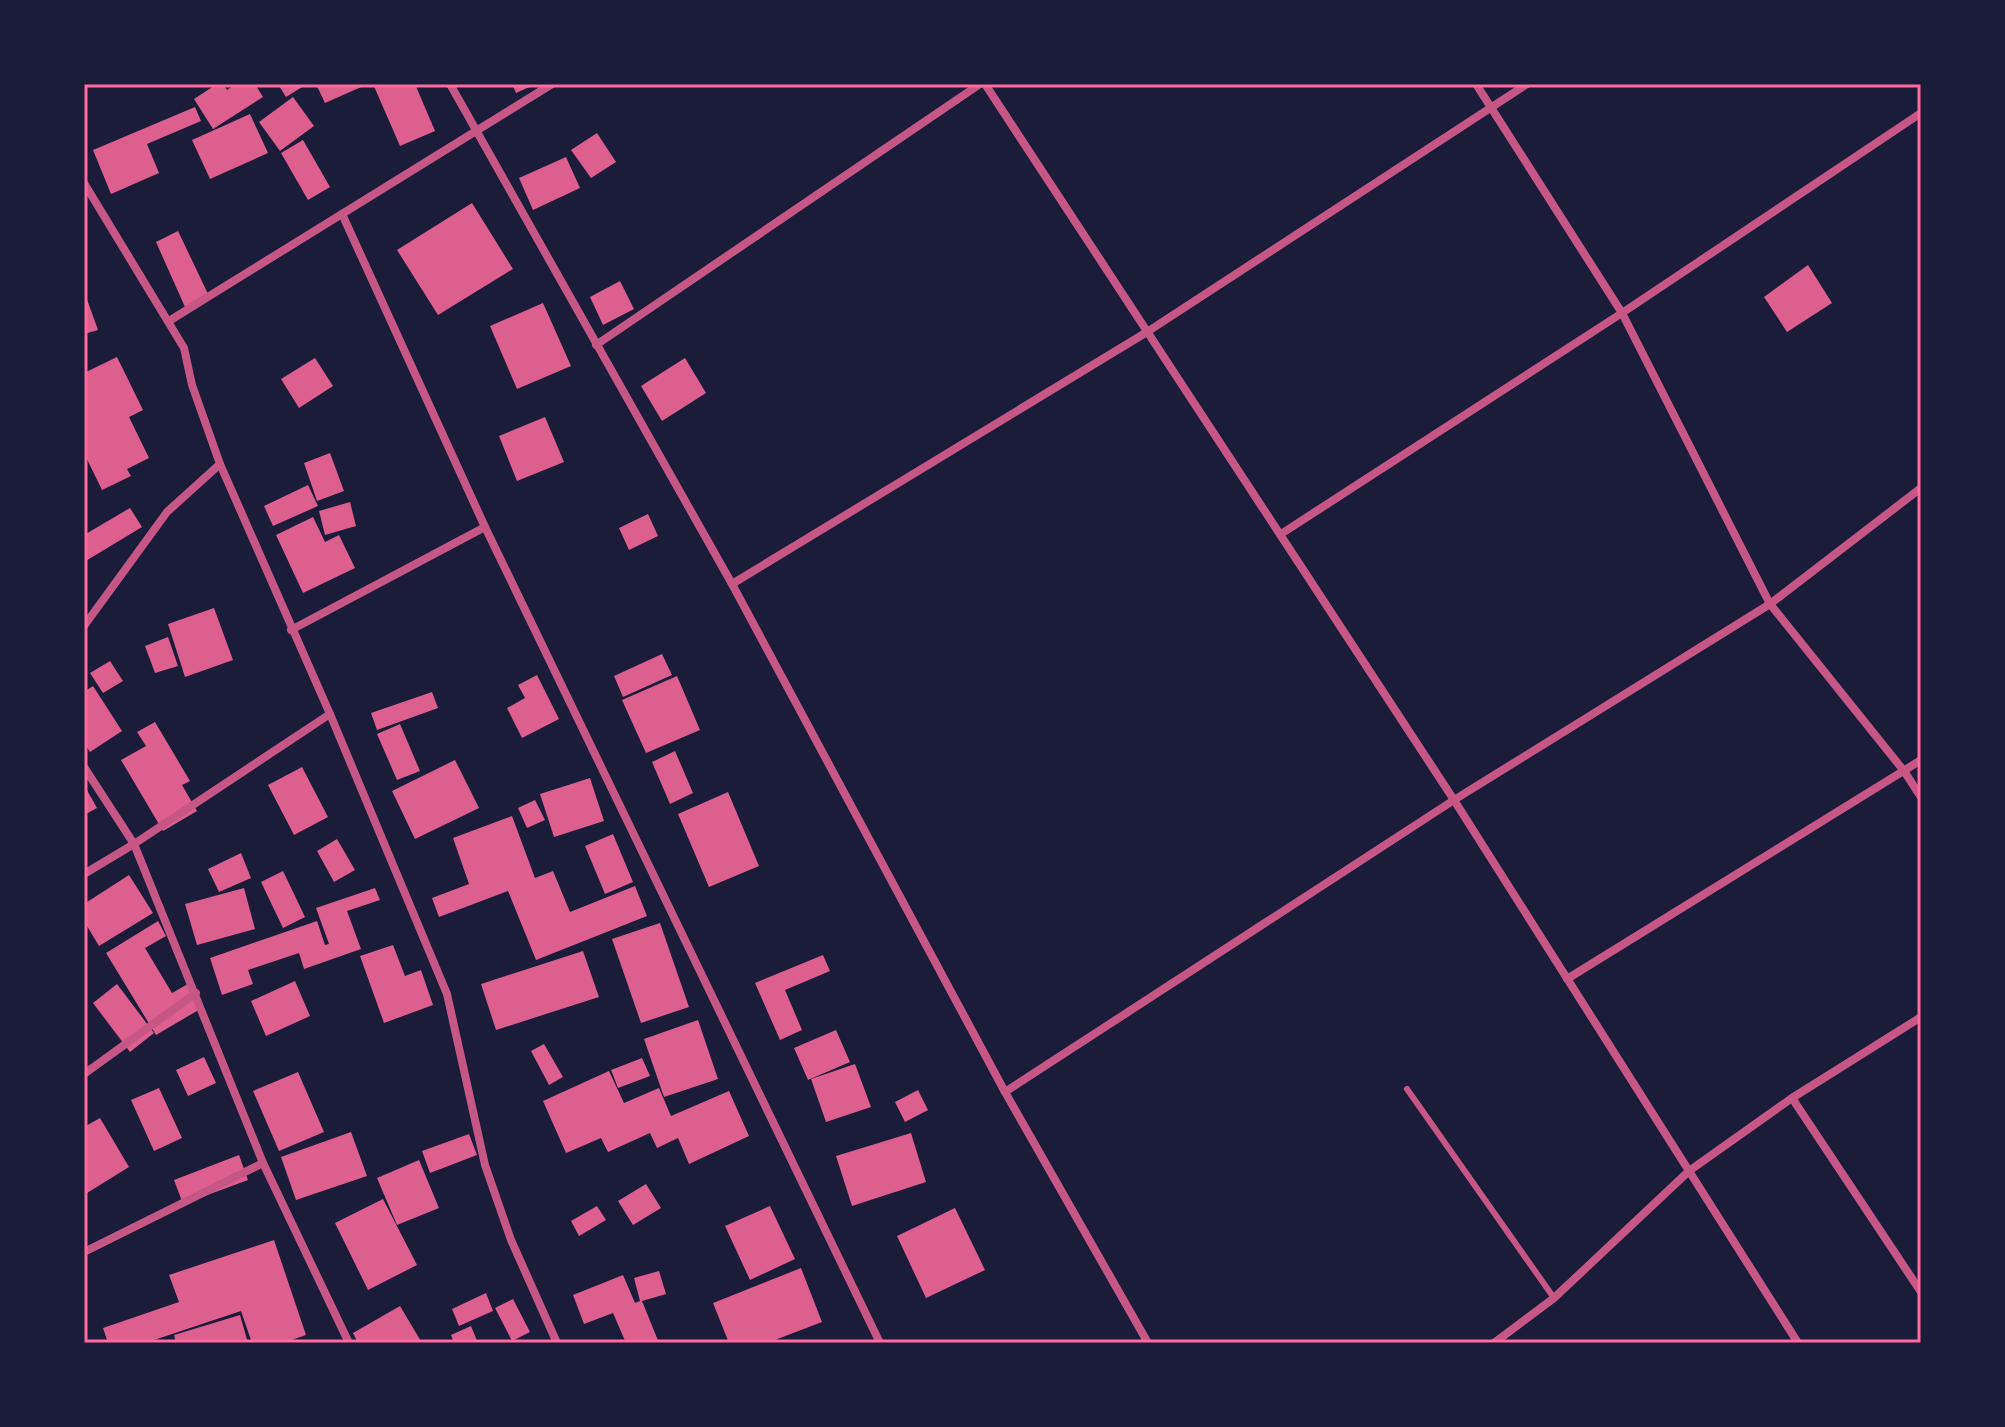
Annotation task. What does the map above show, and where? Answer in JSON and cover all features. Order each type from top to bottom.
[{"type":"street","points":[[450,84],[732,584],[1005,1092],[1148,1343]]},
{"type":"street","points":[[169,321],[552,84]]},
{"type":"street","points":[[596,345],[983,84],[1454,800],[1798,1343]]},
{"type":"street","points":[[1476,84],[1622,313],[1770,604],[1904,771],[1921,797]]},
{"type":"street","points":[[732,584],[1147,332],[1527,84]]},
{"type":"street","points":[[1281,534],[1622,313],[1921,113]]},
{"type":"street","points":[[84,183],[184,348],[192,385],[220,464],[330,714],[447,994],[485,1165],[511,1240],[557,1343]]},
{"type":"street","points":[[342,214],[485,527],[880,1343]]},
{"type":"street","points":[[84,626],[167,512],[220,464]]},
{"type":"street","points":[[1005,1092],[1454,800],[1770,604],[1921,488]]},
{"type":"street","points":[[291,630],[485,527]]},
{"type":"street","points":[[84,874],[330,714]]},
{"type":"street","points":[[1567,979],[1921,760]]},
{"type":"street","points":[[84,767],[134,844],[263,1163],[349,1343]]},
{"type":"street","points":[[84,1074],[196,993]]},
{"type":"street","points":[[1494,1343],[1554,1298],[1689,1171],[1792,1098],[1921,1017]]},
{"type":"street","points":[[1792,1098],[1921,1292]]},
{"type":"street","points":[[84,1252],[263,1163]]},
{"type":"lane","points":[[1407,1089],[1554,1298]]},
{"type":"building","points":[[217,84],[223,84],[227,90],[236,84],[255,84],[263,97],[213,129],[194,99]]},
{"type":"building","points":[[278,84],[307,84],[286,97]]},
{"type":"building","points":[[316,84],[368,84],[325,103]]},
{"type":"building","points":[[373,84],[415,84],[435,131],[400,146]]},
{"type":"building","points":[[512,84],[536,84],[516,93]]},
{"type":"building","points":[[293,97],[314,126],[280,151],[259,122]]},
{"type":"building","points":[[195,107],[201,121],[147,144],[159,173],[111,194],[93,150]]},
{"type":"building","points":[[250,114],[268,153],[210,179],[192,140]]},
{"type":"building","points":[[597,133],[616,162],[591,178],[571,150]]},
{"type":"building","points":[[303,140],[330,187],[308,200],[281,153]]},
{"type":"building","points":[[566,157],[580,188],[533,210],[519,178]]},
{"type":"building","points":[[472,203],[513,269],[438,315],[397,250]]},
{"type":"building","points":[[178,231],[209,296],[185,307],[156,242]]},
{"type":"building","points":[[1808,265],[1832,303],[1787,332],[1764,297]]},
{"type":"building","points":[[620,281],[634,309],[603,325],[590,297]]},
{"type":"building","points":[[84,291],[98,330],[84,334]]},
{"type":"building","points":[[543,303],[571,366],[517,389],[490,326]]},
{"type":"building","points":[[117,357],[143,410],[129,417],[149,458],[127,469],[131,476],[102,490],[84,453],[84,373]]},
{"type":"building","points":[[315,358],[333,386],[299,408],[281,379]]},
{"type":"building","points":[[685,358],[706,393],[662,421],[641,386]]},
{"type":"building","points":[[545,417],[564,462],[517,481],[499,436]]},
{"type":"building","points":[[330,453],[344,491],[317,501],[304,463]]},
{"type":"building","points":[[308,485],[318,506],[273,526],[264,506]]},
{"type":"building","points":[[350,502],[356,526],[325,535],[319,511]]},
{"type":"building","points":[[130,508],[142,527],[84,562],[84,535]]},
{"type":"building","points":[[648,514],[658,536],[629,550],[619,528]]},
{"type":"building","points":[[313,517],[325,542],[339,535],[355,568],[303,593],[276,535]]},
{"type":"building","points":[[214,608],[233,660],[185,677],[168,624]]},
{"type":"building","points":[[168,637],[178,666],[155,673],[145,646]]},
{"type":"building","points":[[662,654],[672,675],[623,697],[614,676]]},
{"type":"building","points":[[110,661],[123,681],[103,693],[90,673]]},
{"type":"building","points":[[537,675],[559,719],[522,738],[507,708],[525,698],[518,685]]},
{"type":"building","points":[[677,676],[700,730],[646,753],[622,700]]},
{"type":"building","points":[[93,686],[122,731],[90,752],[84,743],[84,692]]},
{"type":"building","points":[[432,692],[438,708],[377,730],[371,713]]},
{"type":"building","points":[[155,722],[190,781],[182,785],[197,811],[163,831],[121,760],[146,746],[137,732]]},
{"type":"building","points":[[400,724],[420,771],[397,780],[377,734]]},
{"type":"building","points":[[675,751],[693,793],[670,804],[652,762]]},
{"type":"building","points":[[455,760],[479,808],[415,839],[392,791]]},
{"type":"building","points":[[302,767],[328,817],[294,835],[268,785]]},
{"type":"building","points":[[590,778],[604,821],[554,837],[540,794]]},
{"type":"building","points":[[84,785],[97,808],[84,815]]},
{"type":"building","points":[[728,792],[759,866],[709,887],[678,814]]},
{"type":"building","points":[[535,800],[545,820],[527,828],[518,808]]},
{"type":"building","points":[[512,816],[535,878],[553,871],[570,912],[635,886],[647,916],[536,960],[508,891],[439,917],[432,898],[469,884],[453,838]]},
{"type":"building","points":[[613,834],[633,882],[605,894],[585,846]]},
{"type":"building","points":[[337,839],[355,870],[334,882],[317,851]]},
{"type":"building","points":[[241,853],[251,878],[219,892],[208,869]]},
{"type":"building","points":[[283,871],[305,917],[283,928],[261,882]]},
{"type":"building","points":[[129,875],[153,913],[99,946],[84,921],[84,904]]},
{"type":"building","points":[[244,888],[255,929],[197,945],[185,904]]},
{"type":"building","points":[[375,888],[380,900],[347,911],[361,949],[304,969],[299,953],[248,970],[253,984],[222,995],[210,958],[317,921],[325,945],[329,944],[316,908]]},
{"type":"building","points":[[158,921],[166,936],[145,948],[172,993],[188,984],[202,1008],[156,1035],[106,953]]},
{"type":"building","points":[[660,923],[689,1007],[641,1023],[612,939]]},
{"type":"building","points":[[393,945],[405,976],[421,970],[433,1005],[384,1023],[360,956]]},
{"type":"building","points":[[583,951],[599,997],[496,1030],[481,984]]},
{"type":"building","points":[[823,955],[830,971],[785,990],[802,1030],[780,1040],[755,983]]},
{"type":"building","points":[[295,981],[310,1016],[266,1036],[251,1001]]},
{"type":"building","points":[[117,984],[154,1033],[130,1052],[93,1003]]},
{"type":"building","points":[[698,1020],[718,1079],[664,1097],[644,1039]]},
{"type":"building","points":[[836,1030],[850,1062],[808,1080],[794,1048]]},
{"type":"building","points":[[544,1044],[563,1077],[549,1085],[531,1051]]},
{"type":"building","points":[[204,1057],[216,1083],[188,1096],[176,1070]]},
{"type":"building","points":[[642,1058],[650,1076],[618,1088],[611,1070]]},
{"type":"building","points":[[855,1064],[871,1107],[826,1122],[811,1079]]},
{"type":"building","points":[[609,1071],[624,1103],[659,1088],[671,1116],[729,1091],[749,1136],[689,1164],[678,1138],[657,1148],[650,1133],[608,1152],[601,1138],[566,1153],[543,1101]]},
{"type":"building","points":[[298,1072],[324,1132],[279,1151],[253,1091]]},
{"type":"building","points":[[159,1088],[182,1138],[154,1151],[131,1100]]},
{"type":"building","points":[[918,1090],[928,1110],[905,1122],[895,1102]]},
{"type":"building","points":[[100,1118],[129,1167],[87,1193],[84,1187],[84,1127]]},
{"type":"building","points":[[351,1132],[367,1176],[296,1200],[281,1157]]},
{"type":"building","points":[[911,1133],[926,1182],[852,1206],[836,1156]]},
{"type":"building","points":[[469,1134],[477,1155],[430,1173],[422,1151]]},
{"type":"building","points":[[239,1155],[248,1180],[183,1204],[174,1180]]},
{"type":"building","points":[[419,1160],[439,1208],[397,1225],[377,1178]]},
{"type":"building","points":[[646,1184],[661,1208],[633,1225],[618,1201]]},
{"type":"building","points":[[383,1199],[417,1265],[368,1290],[335,1223]]},
{"type":"building","points":[[597,1206],[606,1220],[579,1236],[571,1221]]},
{"type":"building","points":[[770,1206],[795,1259],[750,1280],[725,1226]]},
{"type":"building","points":[[955,1208],[985,1270],[926,1298],[897,1236]]},
{"type":"building","points":[[274,1240],[306,1335],[283,1343],[252,1343],[241,1311],[145,1343],[108,1343],[103,1328],[179,1302],[169,1275]]},
{"type":"building","points":[[801,1268],[822,1322],[767,1343],[729,1343],[713,1303]]},
{"type":"building","points":[[659,1271],[666,1294],[642,1301],[659,1343],[626,1343],[613,1313],[584,1324],[573,1295],[623,1275],[635,1303],[640,1301],[634,1278]]},
{"type":"building","points":[[486,1293],[493,1311],[459,1326],[452,1309]]},
{"type":"building","points":[[513,1299],[530,1332],[512,1341],[495,1308]]},
{"type":"building","points":[[400,1306],[422,1343],[358,1343],[353,1333]]},
{"type":"building","points":[[240,1315],[248,1343],[176,1343],[174,1335]]},
{"type":"building","points":[[471,1326],[478,1343],[454,1343],[451,1335]]}]
